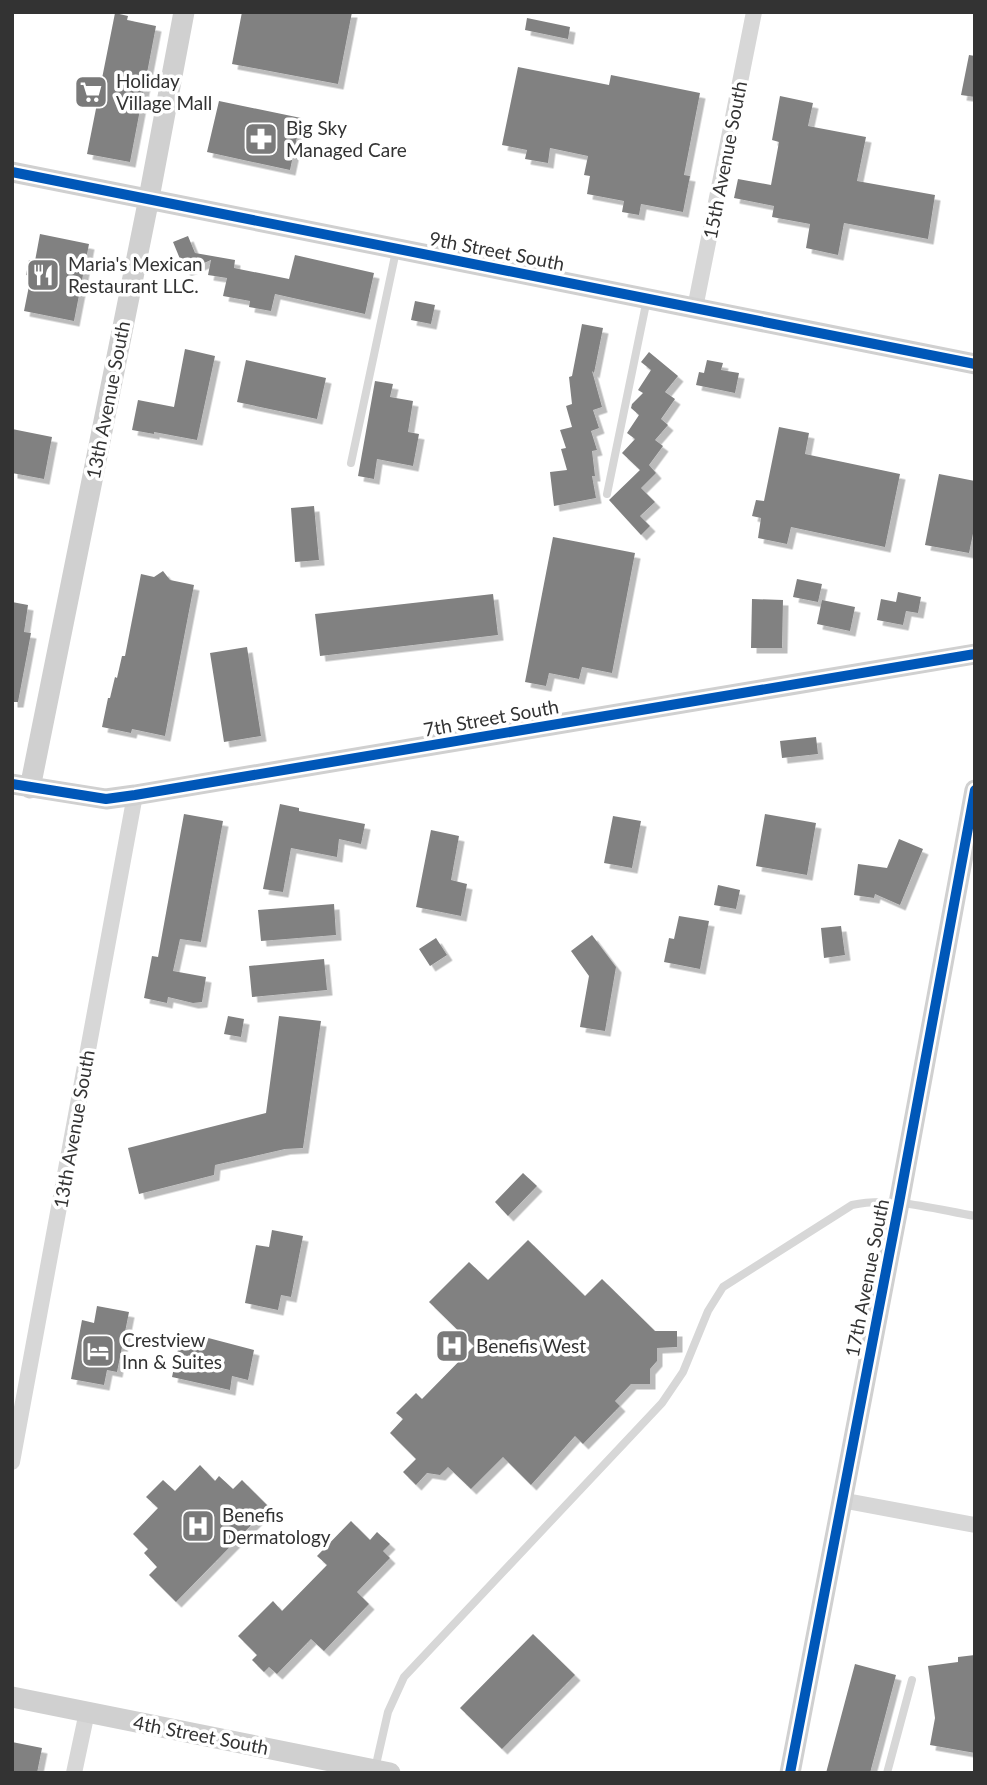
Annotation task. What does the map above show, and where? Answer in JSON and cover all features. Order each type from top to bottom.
[{"type":"street","name":"13th Avenue South","points":[[21,786],[149,198],[184,12]]},
{"type":"street","name":"15th Avenue South","points":[[695,308],[754,12]]},
{"type":"street","name":"9th Street South","points":[[12,172],[975,364]]},
{"type":"street","name":"7th Street South","points":[[21,786],[106,799],[135,795],[975,654]]},
{"type":"street","name":"17th Avenue South","points":[[790,1773],[970,848],[975,790]]},
{"type":"street","name":"13th Avenue South","points":[[12,1462],[19,1393],[135,795]]},
{"type":"street","points":[[841,1500],[975,1525]]},
{"type":"street","name":"4th Street South","points":[[12,1697],[380,1772]]},
{"type":"street","points":[[74,1773],[86,1712]]},
{"type":"lane","points":[[351,463],[396,248]]},
{"type":"lane","points":[[607,494],[647,299]]},
{"type":"lane","points":[[380,1772],[388,1712],[404,1677],[662,1403],[683,1371],[708,1311],[723,1287],[852,1205],[872,1200],[975,1216]]},
{"type":"lane","points":[[887,1773],[912,1680]]},
{"type":"building","points":[[242,12],[352,12],[338,84],[232,64]]},
{"type":"building","points":[[115,13],[128,16],[127,20],[156,26],[130,162],[87,154]]},
{"type":"building","points":[[527,18],[570,27],[568,39],[525,30]]},
{"type":"building","points":[[969,55],[975,56],[975,97],[961,95]]},
{"type":"building","points":[[518,67],[609,85],[611,75],[700,93],[684,175],[690,176],[683,212],[641,204],[639,215],[622,212],[624,201],[587,194],[590,176],[584,175],[588,156],[550,148],[548,163],[525,159],[527,150],[502,145]]},
{"type":"building","points":[[780,96],[813,103],[808,126],[866,137],[857,181],[935,195],[928,239],[844,223],[838,255],[806,248],[810,224],[772,217],[774,206],[734,198],[738,179],[771,185],[779,142],[772,140]]},
{"type":"building","points":[[219,101],[301,118],[290,170],[207,152]]},
{"type":"building","points":[[40,234],[89,244],[74,321],[24,311],[31,276],[26,275],[29,260],[35,261]]},
{"type":"building","points":[[188,236],[195,253],[235,260],[234,268],[289,279],[295,255],[374,273],[365,314],[275,294],[271,311],[249,307],[250,301],[223,296],[227,278],[208,275],[211,260],[185,271],[173,242]]},
{"type":"building","points":[[415,301],[435,305],[431,324],[411,320]]},
{"type":"building","points":[[582,324],[603,328],[594,373],[592,371],[602,407],[593,410],[599,428],[591,431],[597,450],[592,451],[595,476],[592,476],[596,498],[554,506],[550,472],[567,470],[561,449],[566,448],[560,430],[572,427],[566,406],[572,404],[569,377],[572,376]]},
{"type":"building","points":[[185,349],[215,356],[197,440],[132,430],[138,400],[174,407]]},
{"type":"building","points":[[649,352],[678,376],[665,392],[675,399],[661,419],[668,425],[655,440],[663,446],[649,465],[656,473],[641,488],[655,502],[640,516],[650,526],[641,535],[609,500],[640,470],[622,453],[635,439],[627,433],[639,415],[631,408],[643,393],[638,390],[651,370],[641,362]]},
{"type":"building","points":[[246,360],[326,378],[317,419],[237,402]]},
{"type":"building","points":[[707,360],[723,363],[721,370],[739,373],[735,393],[696,385],[699,372],[704,373]]},
{"type":"building","points":[[375,381],[393,384],[390,397],[413,401],[408,432],[419,434],[413,466],[377,459],[374,479],[358,476]]},
{"type":"building","points":[[779,427],[809,433],[805,454],[900,474],[885,547],[791,527],[787,544],[758,538],[761,518],[752,516],[756,500],[764,501]]},
{"type":"building","points":[[12,429],[52,437],[44,479],[12,473]]},
{"type":"building","points":[[939,474],[975,481],[975,524],[969,553],[925,545]]},
{"type":"building","points":[[314,506],[319,560],[295,562],[291,508]]},
{"type":"building","points":[[553,537],[635,553],[612,673],[582,667],[579,679],[549,673],[546,686],[525,682]]},
{"type":"building","points":[[163,571],[170,580],[194,585],[165,736],[132,729],[131,733],[102,727],[108,698],[115,677],[117,678],[122,656],[125,656],[141,574],[154,577]]},
{"type":"building","points":[[797,579],[822,584],[818,602],[793,597]]},
{"type":"building","points":[[898,592],[921,597],[918,613],[906,611],[903,625],[877,620],[881,599],[896,602]]},
{"type":"building","points":[[493,594],[498,635],[320,656],[315,614]]},
{"type":"building","points":[[752,599],[783,600],[782,648],[751,648]]},
{"type":"building","points":[[822,600],[855,607],[850,631],[817,624]]},
{"type":"building","points":[[12,602],[28,605],[24,632],[31,633],[18,702],[12,702]]},
{"type":"building","points":[[247,647],[261,736],[224,742],[210,653]]},
{"type":"building","points":[[816,737],[818,754],[782,758],[780,741]]},
{"type":"building","points":[[280,804],[299,808],[299,811],[365,824],[361,844],[339,839],[337,857],[291,848],[283,892],[263,889]]},
{"type":"building","points":[[184,814],[223,821],[201,942],[180,939],[173,971],[206,977],[202,1002],[193,1003],[168,997],[167,1003],[144,998],[152,956],[158,957]]},
{"type":"building","points":[[765,814],[816,823],[807,875],[756,866]]},
{"type":"building","points":[[613,816],[641,821],[632,868],[604,863]]},
{"type":"building","points":[[431,830],[459,836],[451,880],[467,884],[461,916],[416,907]]},
{"type":"building","points":[[899,839],[923,849],[900,905],[875,894],[874,898],[854,895],[858,864],[887,868]]},
{"type":"building","points":[[718,885],[740,890],[736,909],[714,905]]},
{"type":"building","points":[[334,904],[336,935],[261,941],[258,910]]},
{"type":"building","points":[[679,916],[709,921],[700,969],[664,962],[669,938],[674,939]]},
{"type":"building","points":[[841,926],[845,955],[824,958],[821,928]]},
{"type":"building","points":[[592,935],[616,967],[605,1031],[580,1027],[589,976],[571,951]]},
{"type":"building","points":[[436,938],[447,955],[430,966],[419,949]]},
{"type":"building","points":[[324,959],[327,990],[252,997],[249,966]]},
{"type":"building","points":[[228,1016],[244,1019],[241,1037],[224,1034]]},
{"type":"building","points":[[279,1016],[321,1021],[303,1148],[285,1149],[215,1165],[214,1175],[139,1194],[128,1148],[266,1113]]},
{"type":"building","points":[[523,1173],[537,1186],[508,1216],[495,1202]]},
{"type":"building","points":[[272,1230],[303,1236],[291,1297],[281,1295],[278,1310],[245,1303],[256,1245],[269,1247]]},
{"type":"building","points":[[528,1240],[585,1296],[602,1279],[655,1331],[677,1331],[677,1347],[657,1348],[657,1361],[650,1369],[650,1384],[631,1384],[615,1401],[620,1406],[583,1444],[575,1436],[531,1485],[503,1457],[471,1489],[448,1467],[440,1475],[427,1473],[416,1485],[403,1472],[416,1459],[390,1433],[403,1419],[396,1413],[416,1393],[422,1399],[474,1346],[429,1302],[469,1262],[488,1280]]},
{"type":"building","points":[[97,1306],[129,1312],[117,1372],[107,1370],[104,1385],[71,1379],[82,1320],[94,1323]]},
{"type":"building","points":[[197,1335],[254,1350],[248,1380],[232,1376],[230,1390],[172,1377],[180,1340],[196,1343]]},
{"type":"building","points":[[200,1465],[215,1481],[219,1476],[233,1489],[242,1480],[269,1507],[176,1602],[149,1575],[157,1567],[144,1553],[148,1549],[133,1534],[158,1508],[146,1497],[163,1480],[175,1491]]},
{"type":"building","points":[[351,1521],[370,1540],[377,1532],[390,1544],[383,1551],[390,1558],[357,1592],[369,1604],[324,1651],[311,1639],[277,1674],[269,1667],[264,1672],[252,1660],[257,1655],[238,1636],[273,1601],[282,1611],[327,1565],[317,1556]]},
{"type":"building","points":[[533,1634],[575,1675],[502,1749],[460,1708]]},
{"type":"building","points":[[975,1655],[975,1753],[930,1745],[935,1718],[928,1666],[958,1662],[958,1657]]},
{"type":"building","points":[[855,1664],[896,1675],[870,1773],[826,1773]]},
{"type":"building","points":[[12,1742],[42,1748],[37,1773],[12,1773]]},
{"type":"cycle path","points":[[12,172],[975,364]]},
{"type":"cycle path","points":[[12,784],[106,799],[975,654]]},
{"type":"cycle path","points":[[790,1773],[975,790]]},
{"type":"place","name":"Holiday Village Mall","points":[[91,92]]},
{"type":"place","name":"Big Sky Managed Care","points":[[261,139]]},
{"type":"place","name":"Maria's Mexican Restaurant LLC.","points":[[43,275]]},
{"type":"place","name":"Benefis West","points":[[452,1346]]},
{"type":"place","name":"Crestview Inn & Suites","points":[[98,1351]]},
{"type":"place","name":"Benefis Dermatology","points":[[198,1526]]}]
